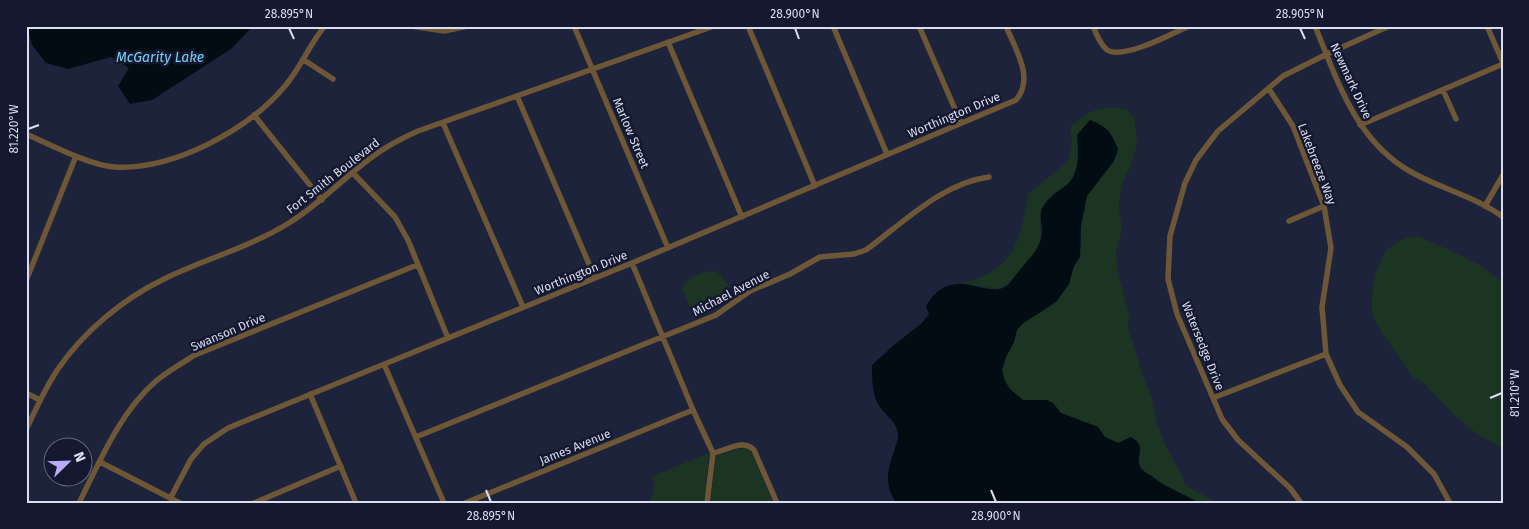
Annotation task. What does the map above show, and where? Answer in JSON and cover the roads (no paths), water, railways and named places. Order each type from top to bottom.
[{"type":"street","points":[[26,134],[76,156],[114,167],[142,166],[169,159],[210,143],[254,115],[284,86],[304,60],[325,26]]},
{"type":"street","points":[[411,26],[444,31],[468,26]]},
{"type":"street","name":"Marlow Street","points":[[574,26],[668,248]]},
{"type":"street","name":"Fort Smith Boulevard","points":[[26,430],[40,400],[58,370],[93,329],[137,294],[164,279],[259,239],[289,223],[322,200],[353,173],[396,141],[714,26]]},
{"type":"street","points":[[748,26],[815,186]]},
{"type":"street","points":[[833,26],[888,154]]},
{"type":"street","points":[[919,26],[961,123]]},
{"type":"street","name":"Worthington Drive","points":[[171,497],[191,460],[204,444],[228,428],[632,263],[1016,100],[1022,94],[1025,82],[1024,72],[1006,26]]},
{"type":"street","points":[[1093,26],[1102,43],[1108,50],[1115,52],[1136,49],[1189,26]]},
{"type":"street","name":"Newmark Drive","points":[[1315,26],[1350,108],[1360,125],[1384,154],[1414,174],[1485,206],[1503,217]]},
{"type":"street","name":"Watersedge Drive","points":[[1301,503],[1290,488],[1238,440],[1222,420],[1177,314],[1168,280],[1170,236],[1185,183],[1196,160],[1218,131],[1283,76],[1388,26]]},
{"type":"street","points":[[1360,125],[1503,63],[1487,26]]},
{"type":"street","points":[[668,42],[742,217]]},
{"type":"street","points":[[304,60],[333,79]]},
{"type":"street","name":"Lakebreeze Way","points":[[1269,89],[1293,126],[1324,206],[1331,248],[1322,307],[1326,354],[1340,385],[1358,412],[1407,447],[1434,474],[1450,503]]},
{"type":"street","points":[[1443,90],[1456,119]]},
{"type":"street","points":[[517,96],[595,278]]},
{"type":"street","points":[[254,115],[322,200]]},
{"type":"street","points":[[443,123],[523,307]]},
{"type":"street","points":[[26,281],[76,156]]},
{"type":"street","points":[[353,173],[394,217],[408,240],[448,338]]},
{"type":"street","points":[[1485,206],[1503,175]]},
{"type":"street","name":"Michael Avenue","points":[[416,437],[716,315],[750,291],[790,274],[820,257],[854,254],[866,250],[946,192],[980,178],[990,177]]},
{"type":"street","points":[[1289,221],[1324,206]]},
{"type":"street","points":[[632,263],[693,410],[713,453],[707,503]]},
{"type":"street","name":"Swanson Drive","points":[[79,503],[123,420],[137,400],[156,381],[174,368],[195,355],[417,265]]},
{"type":"street","points":[[1213,398],[1326,354]]},
{"type":"street","points":[[384,364],[444,503]]},
{"type":"street","points":[[26,393],[40,400]]},
{"type":"street","points":[[310,394],[356,503]]},
{"type":"street","name":"James Avenue","points":[[465,503],[693,410]]},
{"type":"street","points":[[713,453],[722,452],[740,445],[751,446],[777,503]]},
{"type":"street","points":[[100,462],[180,503]]},
{"type":"street","points":[[254,503],[341,466]]},
{"type":"water","name":"McGarity Lake","points":[[27,26],[253,26],[231,49],[152,100],[130,104],[118,86],[129,68],[111,57],[68,69],[46,63],[32,45]]},
{"type":"water","points":[[1090,120],[1108,131],[1118,149],[1114,161],[1087,196],[1081,226],[1080,257],[1074,266],[1069,284],[1056,302],[1022,324],[1017,330],[1002,370],[1005,381],[1010,389],[1023,400],[1047,400],[1053,403],[1061,413],[1098,427],[1105,437],[1118,443],[1131,437],[1139,444],[1139,464],[1142,469],[1164,485],[1199,503],[896,503],[888,483],[888,477],[898,436],[896,426],[876,399],[872,365],[922,323],[929,314],[926,306],[936,293],[947,286],[958,284],[1000,289],[1010,283],[1040,243],[1042,231],[1041,214],[1044,205],[1073,177],[1078,156],[1077,135]]}]
